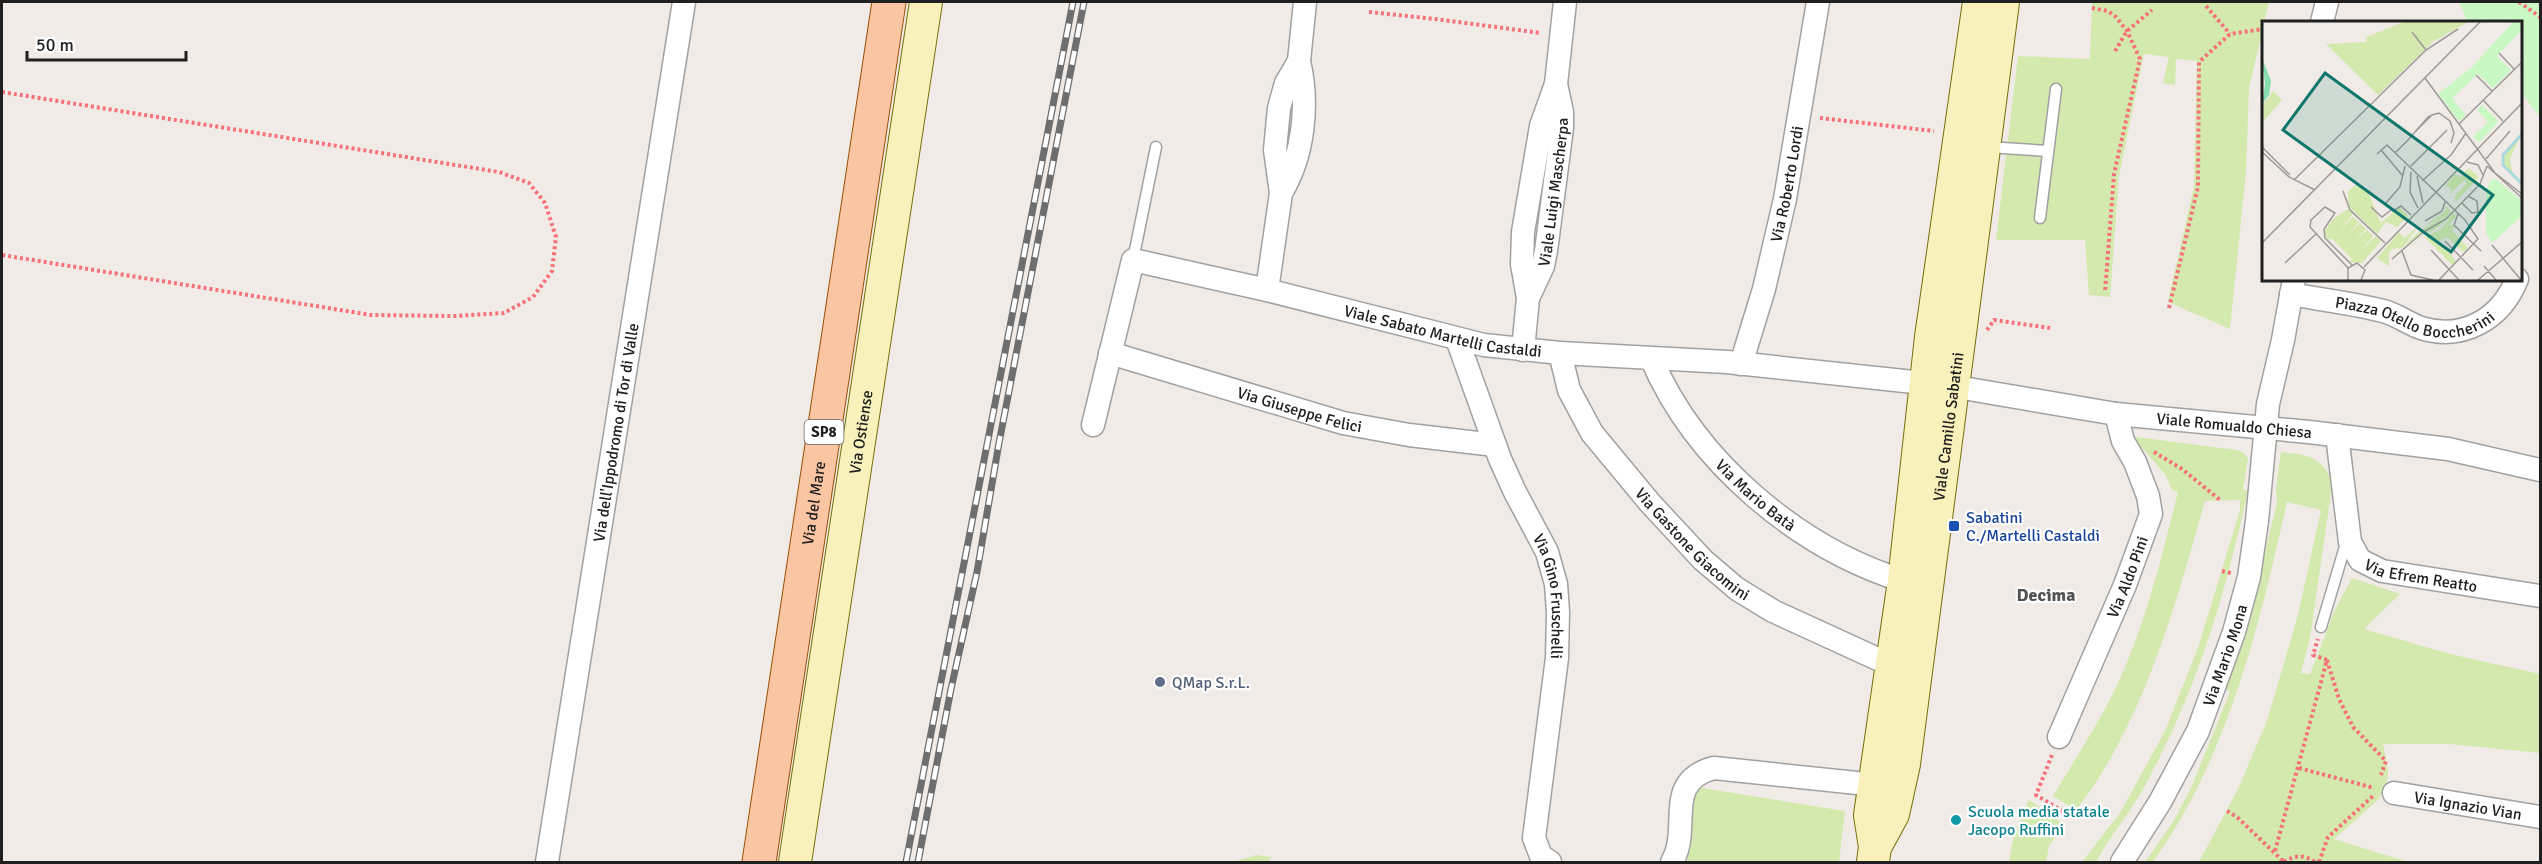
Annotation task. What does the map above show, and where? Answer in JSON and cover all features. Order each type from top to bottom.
[{"type":"main road","name":"Via del Mare","points":[[759,862],[889,2]]},
{"type":"street","name":"Via dell'Ippodromo di Tor di Valle","points":[[547,862],[684,2]]},
{"type":"street","name":"Via Ostiense","points":[[795,862],[926,2]]},
{"type":"street","points":[[1268,290],[1281,193],[1293,170],[1299,148],[1304,104],[1299,61],[1305,2]]},
{"type":"street","name":"Via Roberto Lordi","points":[[1741,364],[1764,289],[1785,199],[1818,2]]},
{"type":"street","name":"Viale Camillo Sabatini","points":[[1874,855],[1893,814],[1904,764],[1938,385],[1979,2]]},
{"type":"street","name":"Viale Camillo Sabatini","points":[[1874,855],[1870,815],[1904,581],[1938,385],[1984,147],[2003,2]]},
{"type":"street","points":[[2322,21],[2326,2]]},
{"type":"street","name":"Viale Luigi Mascherpa","points":[[1523,350],[1528,298],[1543,266],[1546,250],[1562,128],[1562,112],[1556,84],[1567,4]]},
{"type":"street","points":[[1093,425],[1133,260]]},
{"type":"street","name":"Viale Sabato Martelli Castaldi","points":[[1133,260],[1268,290],[1484,345],[1652,360],[1741,364],[1938,385]]},
{"type":"street","name":"Piazza Otello Boccherini","points":[[2293,287],[2382,311],[2420,327],[2448,331],[2471,328],[2493,316],[2516,280]]},
{"type":"street","name":"Via Mario Mona","points":[[2122,862],[2157,808],[2188,751],[2228,649],[2248,581],[2254,544],[2265,428],[2293,287]]},
{"type":"street","name":"Via Gino Fruschelli","points":[[1457,339],[1510,484],[1547,552],[1557,592],[1555,683],[1534,838],[1540,856],[1550,862]]},
{"type":"street","name":"Via Giuseppe Felici","points":[[1110,353],[1336,421],[1409,435],[1495,445]]},
{"type":"street","name":"Via Gastone Giacomini","points":[[1560,353],[1569,390],[1592,432],[1650,503],[1697,555],[1737,589],[1773,611],[1893,666]]},
{"type":"street","name":"Via Mario Batà","points":[[1652,360],[1673,399],[1696,434],[1751,491],[1826,546],[1873,570],[1904,581]]},
{"type":"street","name":"Viale Romualdo Chiesa","points":[[1938,385],[2116,414],[2337,435],[2448,449],[2541,470]]},
{"type":"street","name":"Via Aldo Pini","points":[[2060,738],[2125,585],[2151,514],[2148,496],[2134,462],[2122,441],[2116,414]]},
{"type":"street","name":"Via Efrem Reatto","points":[[2337,435],[2348,537],[2360,560],[2376,570],[2541,596]]},
{"type":"street","points":[[1672,862],[1677,850],[1686,785],[1689,780],[1706,770],[1714,768],[1876,785]]},
{"type":"street","name":"Via Ignazio Vian","points":[[2386,791],[2541,817]]},
{"type":"lane","points":[[2040,218],[2056,89]]},
{"type":"lane","points":[[1133,260],[1156,147]]},
{"type":"lane","points":[[1984,147],[2048,151]]},
{"type":"lane","points":[[2321,627],[2348,537]]},
{"type":"path","points":[[2519,2],[2541,17]]},
{"type":"path","points":[[2206,6],[2230,34]]},
{"type":"path","points":[[2092,8],[2108,11],[2127,31],[2140,59],[2114,174],[2105,292]]},
{"type":"path","points":[[2115,51],[2127,31],[2152,10]]},
{"type":"path","points":[[1369,12],[1435,18],[1562,36]]},
{"type":"path","points":[[2169,308],[2198,187],[2199,62],[2230,34],[2262,29]]},
{"type":"path","points":[[2,92],[500,172],[529,183],[545,203],[556,237],[552,271],[533,297],[504,313],[454,316],[371,315],[2,255]]},
{"type":"path","points":[[1798,116],[1945,132]]},
{"type":"path","points":[[1983,335],[1994,320],[2049,328]]},
{"type":"path","points":[[2122,441],[2147,448],[2165,458],[2220,500]]},
{"type":"path","points":[[2321,627],[2313,656],[2327,660]]},
{"type":"path","points":[[2275,851],[2327,660]]},
{"type":"path","points":[[2327,660],[2339,699],[2353,727],[2386,761],[2386,791]]},
{"type":"path","points":[[2060,738],[2036,795],[2072,817]]},
{"type":"path","points":[[2299,768],[2386,791]]},
{"type":"path","points":[[2227,810],[2275,851],[2284,862],[2298,856],[2317,862],[2328,837],[2352,818],[2374,795],[2386,791]]},
{"type":"green space","points":[[2092,2],[2269,2],[2265,21],[2262,21],[2262,32],[2249,88],[2246,172],[2230,329],[2168,302],[2194,186],[2197,61],[2176,59],[2175,85],[2163,83],[2169,57],[2144,54],[2119,176],[2110,297],[2089,295],[2085,240],[1996,240],[2018,56],[2090,59]]},
{"type":"green space","points":[[2459,2],[2540,2],[2540,117],[2521,92],[2521,21],[2468,21]]},
{"type":"green space","points":[[2136,437],[2237,450],[2244,453],[2248,459],[2243,490],[2248,490],[2230,568],[2207,644],[2162,754],[2132,808],[2096,862],[2082,862],[2120,813],[2165,731],[2198,648],[2240,510],[2240,500],[2205,501],[2169,622],[2139,702],[2100,777],[2076,810],[2053,796],[2100,717],[2134,646],[2161,559],[2178,492],[2172,490],[2165,474],[2135,440]]},
{"type":"green space","points":[[2281,452],[2314,459],[2326,470],[2332,487],[2310,638],[2301,673],[2310,674],[2334,612],[2352,578],[2400,594],[2364,629],[2450,654],[2540,674],[2540,753],[2449,744],[2383,744],[2388,773],[2383,792],[2378,800],[2334,839],[2408,862],[2199,862],[2238,789],[2267,721],[2298,615],[2321,510],[2287,502],[2252,643],[2221,735],[2202,779],[2179,822],[2153,862],[2145,862],[2173,822],[2191,788],[2230,692],[2224,688],[2256,588],[2277,503],[2276,488]]},
{"type":"green space","points":[[1696,787],[1845,811],[1839,862],[1687,862]]},
{"type":"green space","points":[[2029,800],[2065,825],[2049,846],[2046,862],[2009,862],[2014,835]]},
{"type":"green space","points":[[1256,855],[1271,857],[1269,862],[1233,862]]},
{"type":"railway","points":[[906,862],[1073,2]]},
{"type":"railway","points":[[918,862],[951,689],[977,572],[999,443],[1084,2]]},
{"type":"place","name":"Sabatini C./Martelli Castaldi","points":[[1954,526]]},
{"type":"place","name":"QMap S.r.L.","points":[[1160,682]]},
{"type":"place","name":"Scuola media statale Jacopo Ruffini","points":[[1956,820]]},
{"type":"district","name":"Decima","points":[[2046,595]]}]
